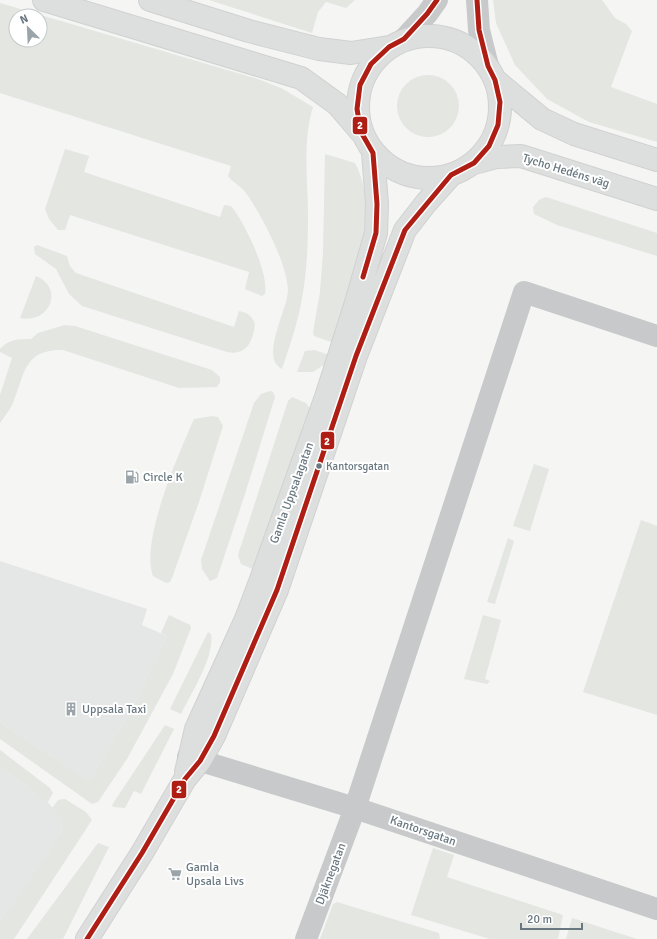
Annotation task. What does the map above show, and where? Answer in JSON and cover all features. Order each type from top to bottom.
[{"type":"main road","points":[[44,0],[301,78],[338,104],[361,132],[374,153],[392,169],[415,178],[427,179],[451,175],[474,163],[489,146],[498,125],[500,102],[491,73]]},
{"type":"main road","points":[[150,0],[249,31],[319,50],[351,53],[397,43],[423,35],[448,38],[459,42],[475,52],[491,73],[542,119],[574,134],[657,160]]},
{"type":"main road","points":[[361,132],[357,108],[360,85],[371,64],[397,43]]},
{"type":"main road","name":"Gamla Uppsalagatan","points":[[194,759],[196,729],[246,619],[260,582],[324,402],[355,306],[376,233],[377,204],[374,153]]},
{"type":"main road","name":"Tycho Hedéns väg","points":[[474,163],[497,157],[521,156],[657,199]]},
{"type":"main road","name":"Gamla Uppsalagatan","points":[[88,939],[142,853],[185,779],[194,759],[214,736],[277,590],[356,356],[405,230],[426,203],[451,175]]},
{"type":"street","points":[[397,43],[427,14],[437,0]]},
{"type":"street","points":[[477,0],[480,30],[491,73]]},
{"type":"street","name":"Djäknegatan","points":[[306,939],[355,808],[383,725],[524,292],[657,336]]},
{"type":"street","name":"Kantorsgatan","points":[[194,759],[355,808],[657,909]]},
{"type":"shaded area","points":[[209,0],[355,0],[346,8],[326,2],[318,12],[312,33]]},
{"type":"shaded area","points":[[493,0],[602,0],[615,18],[626,24],[632,31],[611,87],[657,104],[657,142],[589,122],[547,99],[515,65],[496,23]]},
{"type":"shaded area","points":[[0,3],[17,8],[8,8],[8,48],[48,48],[48,17],[258,79],[281,88],[313,107],[308,134],[306,161],[308,226],[305,278],[294,334],[282,369],[276,363],[273,355],[276,332],[287,298],[287,279],[278,253],[259,213],[244,191],[228,176],[231,166],[0,93]]},
{"type":"shaded area","points":[[428,75],[445,80],[450,84],[454,89],[459,106],[454,123],[450,128],[445,132],[428,137],[411,132],[406,128],[402,123],[397,106],[402,89],[406,84],[411,80]]},
{"type":"shaded area","points":[[65,149],[89,156],[84,172],[220,217],[224,205],[231,206],[243,224],[255,248],[263,274],[265,294],[262,296],[245,289],[249,272],[70,215],[65,230],[58,230],[49,219],[45,209]]},
{"type":"shaded area","points":[[325,154],[355,163],[363,183],[366,205],[365,229],[361,253],[334,343],[314,336],[313,332],[320,292],[323,253]]},
{"type":"shaded area","points":[[546,197],[657,233],[657,256],[557,225],[534,214],[533,207],[539,200]]},
{"type":"shaded area","points":[[37,245],[67,256],[70,266],[76,273],[234,327],[239,311],[247,314],[251,316],[255,324],[251,341],[248,346],[240,352],[227,352],[82,306],[69,294],[56,269],[35,254],[34,247]]},
{"type":"shaded area","points":[[36,276],[45,281],[50,288],[50,303],[40,316],[20,318]]},
{"type":"shaded area","points":[[65,325],[75,326],[212,370],[220,377],[220,382],[217,387],[179,388],[63,350],[50,351],[40,354],[32,359],[27,366],[12,405],[0,423],[0,395],[12,358],[0,352],[0,349],[10,341],[31,339],[38,333]]},
{"type":"shaded area","points":[[314,350],[330,355],[328,362],[313,372],[297,372],[305,351]]},
{"type":"shaded area","points":[[270,391],[273,392],[275,397],[245,494],[217,578],[210,581],[202,569],[201,560],[254,403],[261,394]]},
{"type":"shaded area","points":[[292,397],[306,403],[311,410],[255,570],[241,564],[238,555],[288,401]]},
{"type":"shaded area","points":[[212,416],[218,417],[223,426],[200,499],[172,578],[170,582],[166,583],[153,576],[150,561],[156,520],[171,474],[194,419]]},
{"type":"shaded area","points":[[534,464],[549,469],[530,531],[513,526]]},
{"type":"shaded area","points":[[641,520],[657,526],[657,715],[583,692]]},
{"type":"shaded area","points":[[508,538],[514,541],[495,604],[487,602]]},
{"type":"shaded area","points":[[0,561],[147,609],[142,625],[167,636],[132,708],[89,781],[7,727],[0,720]]},
{"type":"shaded area","points":[[169,615],[190,625],[191,628],[173,674],[127,759],[98,802],[92,804],[0,739],[0,720],[7,727],[89,781],[132,708],[167,636],[161,633]]},
{"type":"shaded area","points":[[483,615],[501,620],[485,679],[490,681],[487,684],[464,679]]},
{"type":"shaded area","points":[[208,632],[211,634],[211,643],[206,664],[181,714],[170,709]]},
{"type":"shaded area","points":[[165,725],[174,729],[141,794],[134,791],[125,808],[113,807],[112,805]]},
{"type":"shaded area","points":[[0,750],[50,788],[53,793],[48,802],[43,802],[27,786],[0,767]]},
{"type":"shaded area","points":[[0,767],[27,786],[43,802],[48,802],[61,819],[62,830],[0,921]]},
{"type":"shaded area","points":[[65,799],[86,812],[92,820],[14,939],[0,939],[0,921],[62,830],[61,819],[52,808],[58,800]]},
{"type":"shaded area","points":[[98,843],[109,847],[63,939],[27,939]]},
{"type":"shaded area","points":[[433,848],[454,855],[447,877],[563,915],[558,939],[490,939],[411,915]]},
{"type":"shaded area","points":[[337,902],[439,933],[440,939],[320,939],[333,904]]},
{"type":"shaded area","points":[[572,918],[637,939],[566,939]]},
{"type":"transit line","name":"2","points":[[363,277],[376,233],[377,204],[373,153],[361,132],[357,109],[360,85],[371,64],[389,47],[404,39],[427,14],[437,0]]},
{"type":"transit line","name":"2","points":[[87,939],[142,853],[185,779],[200,761],[214,736],[277,590],[356,356],[405,230],[451,175],[474,163],[489,146],[498,125],[500,102],[495,80],[488,66],[479,30],[477,0]]},
{"type":"place","name":"Kantorsgatan","points":[[319,466]]},
{"type":"place","name":"Circle K","points":[[132,477]]},
{"type":"place","name":"Uppsala Taxi","points":[[71,709]]},
{"type":"place","name":"Gamla Upsala Livs","points":[[175,874]]}]
